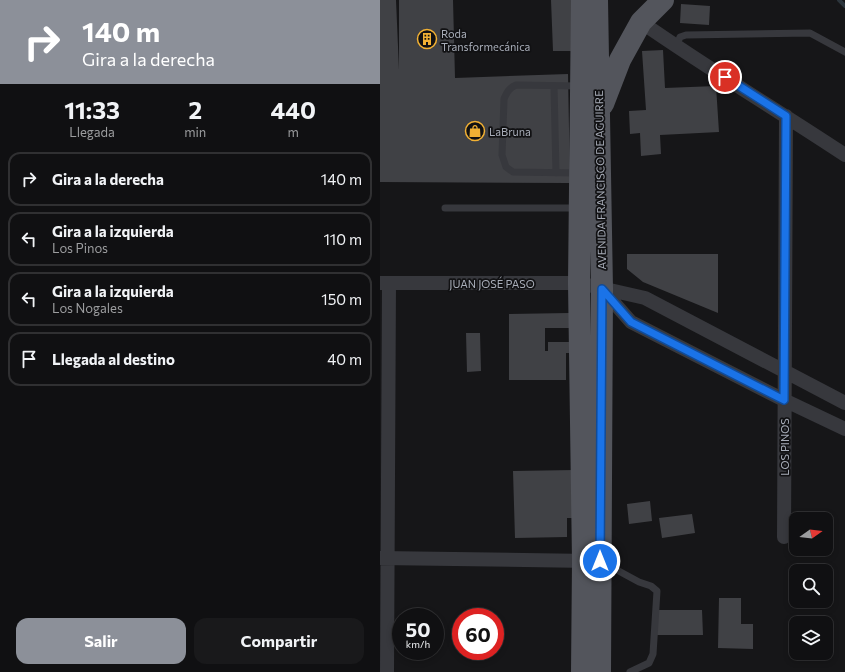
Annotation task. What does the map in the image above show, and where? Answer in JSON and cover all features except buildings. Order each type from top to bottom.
[{"type":"main road","points":[[575,0],[582,22]]},
{"type":"main road","name":"AVENIDA FRANCISCO DE AGUIRRE","points":[[582,0],[580,283],[592,561],[600,672]]},
{"type":"main road","name":"AVENIDA FRANCISCO DE AGUIRRE","points":[[582,672],[592,561],[602,289],[597,0]]},
{"type":"main road","points":[[599,116],[620,60],[641,22],[663,0]]},
{"type":"street","points":[[641,22],[676,47],[845,155]]},
{"type":"street","name":"LOS PINOS","points":[[784,538],[786,116]]},
{"type":"street","points":[[385,283],[384,558],[387,672]]},
{"type":"street","name":"JUAN JOSÉ PASO","points":[[385,283],[580,283],[645,298],[845,403]]},
{"type":"street","points":[[602,289],[631,322],[784,400],[845,429]]},
{"type":"street","points":[[384,558],[592,561]]},
{"type":"lane","points":[[676,47],[680,37],[686,35],[810,33],[845,52]]},
{"type":"lane","points":[[580,173],[513,172],[506,167],[502,154],[504,99],[507,91],[516,85],[581,86]]},
{"type":"lane","points":[[554,86],[556,173]]},
{"type":"lane","points":[[445,208],[580,208]]},
{"type":"lane","points":[[592,561],[651,586],[657,591],[653,654],[649,663],[630,672]]},
{"type":"waterway","points":[[839,0],[845,6]]},
{"type":"place","name":"Roda Transformecánica","points":[[427,39]]},
{"type":"place","name":"LaBruna","points":[[475,131]]},
{"type":"route","points":[[600,561],[602,289],[631,322],[784,400],[786,116],[725,77]]}]
